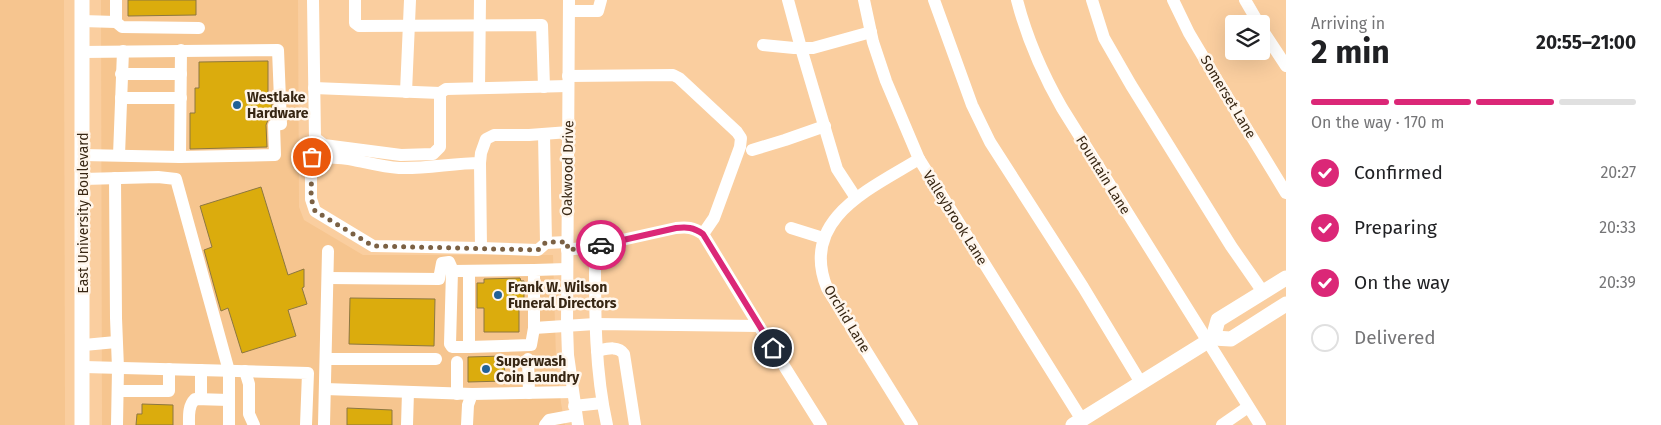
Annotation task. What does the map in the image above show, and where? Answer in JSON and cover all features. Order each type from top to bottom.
[{"type":"main road","name":"East University Boulevard","points":[[82,0],[84,345],[82,425]]},
{"type":"main road","points":[[1210,340],[1218,320],[1286,278]]},
{"type":"main road","points":[[1078,422],[1210,340],[1231,338],[1286,304]]},
{"type":"street","points":[[116,0],[116,22]]},
{"type":"street","points":[[313,0],[315,138],[324,145],[401,155],[433,154],[440,147],[440,93]]},
{"type":"street","points":[[355,0],[356,23],[359,26],[542,24],[544,87]]},
{"type":"street","points":[[406,92],[410,0]]},
{"type":"street","points":[[479,88],[480,0]]},
{"type":"street","points":[[568,6],[598,10],[601,0]]},
{"type":"street","points":[[788,0],[800,48],[837,169],[856,198]]},
{"type":"street","name":"Valleybrook Lane","points":[[864,0],[871,32],[886,81],[919,159],[1078,422]]},
{"type":"street","points":[[934,0],[972,104],[990,142],[1083,287],[1141,383]]},
{"type":"street","name":"Fountain Lane","points":[[1017,0],[1028,40],[1050,87],[1077,134],[1210,340],[1260,425]]},
{"type":"street","points":[[1092,0],[1104,38],[1231,246],[1263,292]]},
{"type":"street","name":"Somerset Lane","points":[[1173,0],[1198,49],[1286,193]]},
{"type":"street","points":[[1245,0],[1254,15]]},
{"type":"street","name":"Oakwood Drive","points":[[568,6],[568,326],[572,392],[576,416]]},
{"type":"street","points":[[82,21],[116,22],[122,27],[199,28]]},
{"type":"street","points":[[763,45],[813,48],[871,32]]},
{"type":"street","points":[[1270,42],[1286,66]]},
{"type":"street","points":[[180,157],[182,50]]},
{"type":"street","points":[[82,52],[278,50],[281,124],[274,125],[275,155],[180,157],[83,155]]},
{"type":"street","points":[[120,155],[122,51]]},
{"type":"street","points":[[121,74],[181,74]]},
{"type":"street","points":[[314,88],[440,93],[446,89],[544,87],[568,81],[673,75],[679,78],[737,132],[741,138],[740,147],[714,218],[703,234]]},
{"type":"street","points":[[121,98],[181,98]]},
{"type":"street","points":[[752,150],[825,126]]},
{"type":"street","points":[[481,248],[480,163],[484,144],[489,136],[569,132]]},
{"type":"street","points":[[480,163],[399,168],[385,167],[344,158],[312,157],[311,198],[315,211],[373,246],[538,250],[546,242],[544,134]]},
{"type":"street","name":"Orchid Lane","points":[[912,425],[827,288],[820,266],[820,254],[824,238],[833,221],[856,198],[919,159]]},
{"type":"street","points":[[83,179],[158,177],[176,179],[229,371],[229,425]]},
{"type":"street","points":[[115,178],[117,425]]},
{"type":"street","points":[[546,242],[567,246],[595,246],[687,227],[696,229],[703,234],[821,425]]},
{"type":"street","points":[[791,228],[824,238]]},
{"type":"street","points":[[595,246],[595,324],[602,403],[607,425]]},
{"type":"street","points":[[324,425],[328,251]]},
{"type":"street","points":[[328,278],[438,279],[442,263],[449,262],[453,271],[451,273],[450,344],[452,347],[529,352]]},
{"type":"street","points":[[453,271],[567,269]]},
{"type":"street","points":[[529,393],[529,352],[534,328],[534,270]]},
{"type":"street","points":[[469,271],[469,347]]},
{"type":"street","points":[[534,328],[595,324],[759,326]]},
{"type":"street","points":[[84,345],[116,342]]},
{"type":"street","points":[[597,351],[616,348],[624,354],[635,425]]},
{"type":"street","points":[[326,359],[436,359]]},
{"type":"street","points":[[457,362],[457,394]]},
{"type":"street","points":[[84,367],[308,373],[306,425]]},
{"type":"street","points":[[118,391],[169,391],[169,369]]},
{"type":"street","points":[[201,399],[202,370]]},
{"type":"street","points":[[245,371],[249,384],[249,414],[254,425]]},
{"type":"street","points":[[325,389],[457,394],[572,392]]},
{"type":"street","points":[[407,425],[408,392]]},
{"type":"street","points":[[467,425],[468,405],[472,394]]},
{"type":"street","points":[[189,425],[189,410],[195,399],[229,400]]},
{"type":"street","points":[[545,425],[549,420],[576,416],[602,403]]},
{"type":"street","points":[[1222,425],[1248,407]]},
{"type":"shaded area","points":[[0,0],[64,0],[65,425],[0,425]]},
{"type":"shaded area","points":[[101,0],[298,0],[299,207],[304,220],[363,255],[553,255],[556,358],[565,425],[102,425]]},
{"type":"building","points":[[128,0],[196,0],[196,15],[128,16]]},
{"type":"building","name":"Westlake Hardware","points":[[268,61],[268,99],[272,99],[272,111],[268,112],[266,125],[267,147],[190,149],[190,113],[195,113],[195,88],[199,88],[199,62]]},
{"type":"building","points":[[261,187],[288,275],[304,269],[304,287],[302,288],[307,304],[288,310],[296,336],[242,353],[228,308],[221,311],[217,297],[204,250],[212,247],[200,206]]},
{"type":"building","name":"Frank W. Wilson Funeral Directors","points":[[520,278],[521,281],[524,281],[524,308],[519,308],[519,332],[484,332],[484,308],[477,308],[477,283],[484,283],[484,279]]},
{"type":"building","points":[[350,298],[435,299],[434,346],[349,344]]},
{"type":"building","name":"Superwash Coin Laundry","points":[[504,356],[505,381],[468,382],[468,357]]},
{"type":"building","points":[[142,404],[173,405],[173,425],[136,425],[137,414],[142,414]]},
{"type":"building","points":[[347,408],[392,410],[392,425],[347,425]]},
{"type":"way so far","points":[[312,157],[311,198],[315,211],[373,246],[538,250],[546,242],[567,242],[568,250],[601,245]]},
{"type":"place","name":"Westlake Hardware","points":[[237,105]]},
{"type":"place","name":"Frank W. Wilson Funeral Directors","points":[[498,295]]},
{"type":"place","name":"Superwash Coin Laundry","points":[[486,369]]},
{"type":"route","points":[[601,245],[676,228],[687,227],[696,229],[703,234],[773,348]]}]
